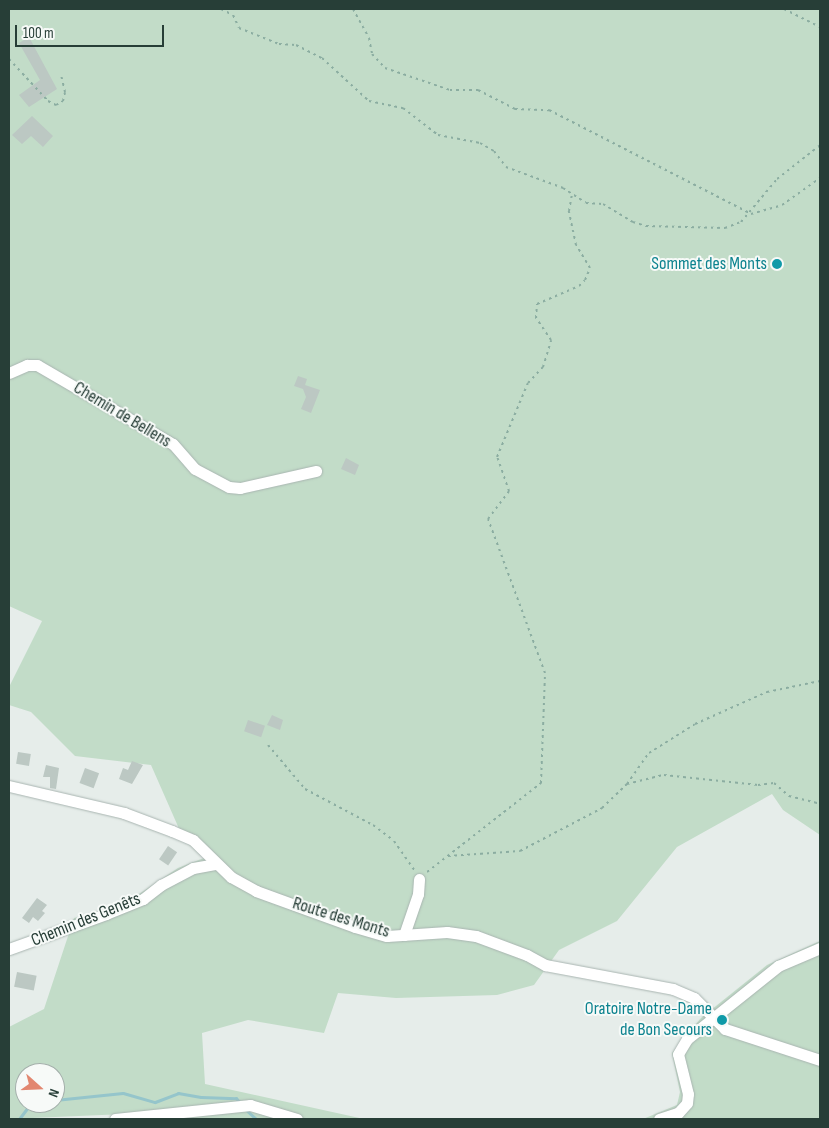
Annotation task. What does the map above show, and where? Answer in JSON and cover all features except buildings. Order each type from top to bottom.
[{"type":"street","name":"Chemin de Bellens","points":[[9,373],[27,365],[37,365],[174,444],[195,469],[229,487],[240,488],[316,471]]},
{"type":"street","name":"Route des Monts","points":[[9,786],[132,816],[193,840],[215,864],[256,891],[387,936],[447,932],[476,936],[527,955],[545,965],[673,989],[694,998],[711,1019]]},
{"type":"street","name":"Chemin des Genêts","points":[[9,949],[143,899],[161,885],[193,868],[215,864]]},
{"type":"street","points":[[404,935],[418,894],[419,879]]},
{"type":"street","points":[[659,1119],[678,1113],[687,1104],[688,1094],[678,1054],[687,1039],[778,966],[820,948]]},
{"type":"street","points":[[711,1019],[745,1038],[820,1060]]},
{"type":"street","points":[[115,1119],[250,1105],[297,1119]]},
{"type":"path","points":[[221,9],[233,15],[239,28],[279,44],[296,44],[322,58],[369,101],[403,108],[438,135],[480,143],[494,151],[506,167],[572,194],[586,203],[603,204],[633,222],[646,226],[725,228],[741,222],[751,214],[777,179],[820,145]]},
{"type":"path","points":[[353,9],[369,38],[372,54],[385,68],[450,90],[478,90],[515,109],[550,110],[751,214],[782,205],[820,178]]},
{"type":"path","points":[[784,9],[820,27]]},
{"type":"path","points":[[9,59],[48,101],[56,105],[63,101],[65,92],[61,75]]},
{"type":"path","points":[[268,745],[305,789],[373,825],[394,840],[419,879],[540,783],[545,673],[488,518],[509,491],[497,457],[528,384],[543,368],[551,340],[536,318],[537,304],[579,286],[585,280],[590,268],[576,245],[569,211],[572,194]]},
{"type":"path","points":[[446,856],[520,851],[602,808],[627,784],[648,753],[714,714],[767,692],[820,681]]},
{"type":"path","points":[[627,784],[664,775],[758,785],[774,783],[789,796],[820,804]]},
{"type":"green space","points":[[9,9],[820,9],[820,835],[783,810],[772,794],[677,847],[617,921],[559,950],[534,985],[497,995],[396,998],[338,993],[324,1033],[248,1020],[202,1033],[205,1084],[364,1119],[135,1119],[125,1114],[9,1119],[9,1027],[44,1009],[74,918],[121,906],[178,868],[204,858],[184,840],[151,765],[75,756],[31,712],[9,705],[9,687],[42,621],[9,606]]},
{"type":"green space","points":[[820,941],[820,1119],[643,1119],[677,1105],[680,1092],[672,1053],[701,1018],[767,965]]},
{"type":"waterway","points":[[65,1099],[123,1093],[155,1102],[178,1093],[201,1097],[236,1098],[240,1103]]},
{"type":"waterway","points":[[245,1109],[256,1119]]},
{"type":"waterway","points":[[19,1119],[24,1113]]},
{"type":"place","name":"Sommet des Monts","points":[[777,264]]},
{"type":"place","name":"Oratoire Notre-Dame de Bon Secours","points":[[722,1020]]}]
